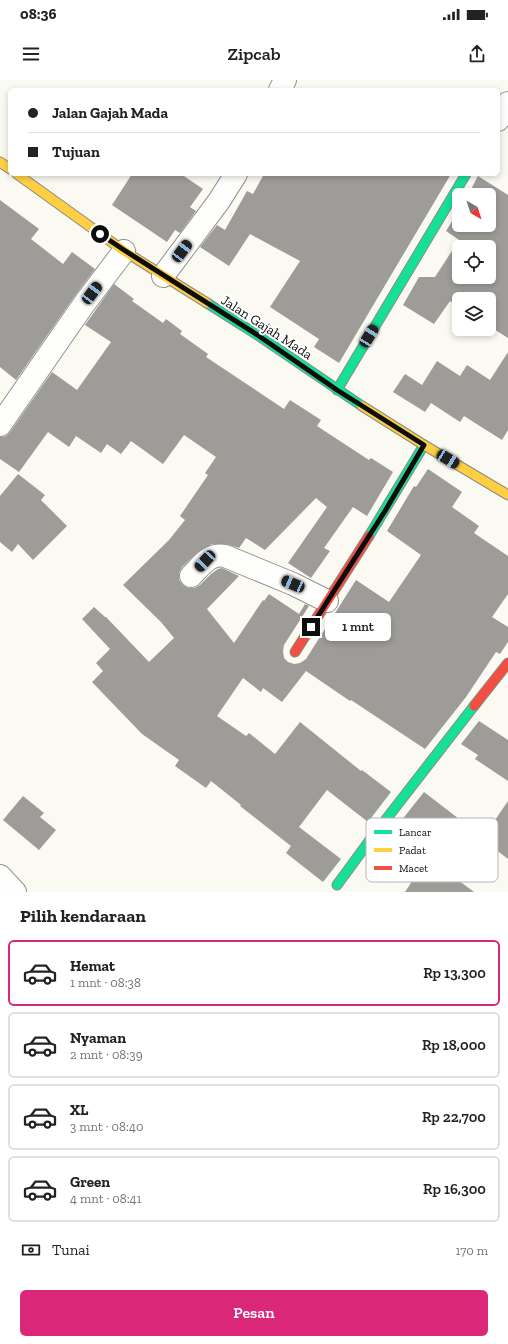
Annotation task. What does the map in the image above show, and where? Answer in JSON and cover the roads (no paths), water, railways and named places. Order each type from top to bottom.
[{"type":"main road","name":"Jalan Gajah Mada","points":[[19,176],[124,250],[259,336],[337,390],[424,445],[508,495]]},
{"type":"main road","points":[[337,390],[465,176]]},
{"type":"main road","points":[[295,652],[385,511],[424,445]]},
{"type":"main road","points":[[387,818],[508,663]]},
{"type":"main road","points":[[338,885],[366,846]]},
{"type":"street","points":[[500,117],[508,104]]},
{"type":"street","points":[[164,276],[219,202],[235,176]]},
{"type":"street","points":[[0,425],[76,315],[124,250]]},
{"type":"street","points":[[191,576],[209,558],[219,555],[225,556],[293,584],[327,601]]},
{"type":"street","points":[[0,876],[15,892]]}]
